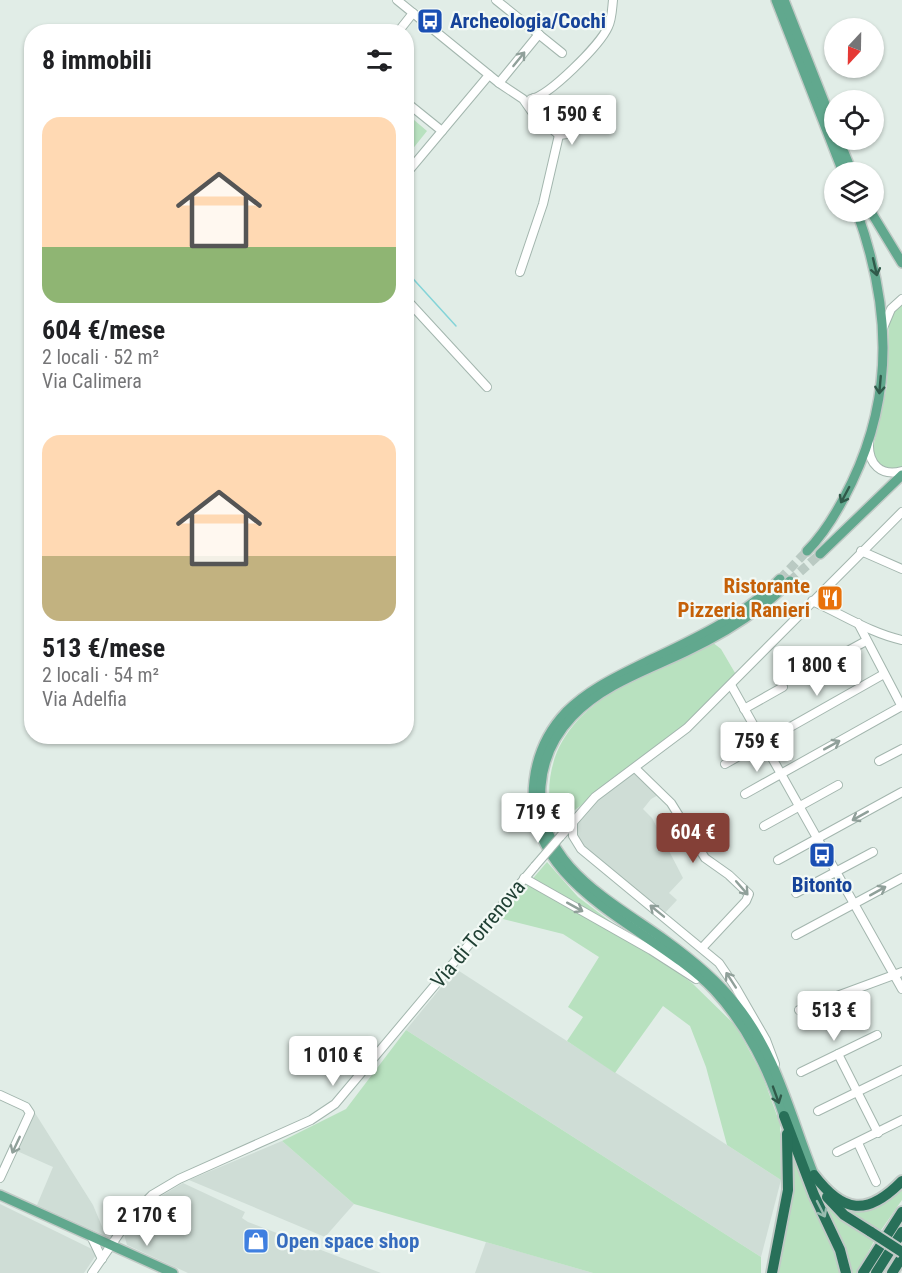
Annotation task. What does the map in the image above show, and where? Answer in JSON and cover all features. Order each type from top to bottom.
[{"type":"highway","points":[[772,1273],[789,1190],[789,1159],[784,1116]]},
{"type":"highway","points":[[784,1116],[813,1195],[840,1250],[846,1273]]},
{"type":"highway","points":[[814,1175],[835,1198],[858,1207],[878,1202],[902,1182]]},
{"type":"highway","points":[[814,1175],[835,1206],[902,1252]]},
{"type":"highway","points":[[864,1273],[902,1212]]},
{"type":"highway","points":[[876,1273],[902,1232]]},
{"type":"highway","points":[[892,1273],[902,1257]]},
{"type":"main road","points":[[776,0],[839,162]]},
{"type":"main road","points":[[784,0],[824,102]]},
{"type":"main road","points":[[807,551],[841,503],[868,441],[879,402],[883,328],[875,269],[860,222]]},
{"type":"main road","points":[[877,222],[902,263]]},
{"type":"main road","points":[[820,554],[902,473]]},
{"type":"main road","points":[[784,1116],[760,1054],[728,1007],[684,963],[590,897],[565,873],[547,848],[540,831],[534,802],[535,777],[548,736],[562,716],[580,699],[610,680],[723,623],[785,580],[733,626],[627,679],[580,709],[564,727],[550,749],[541,790],[543,813],[550,839],[569,866],[594,890],[672,945],[710,976],[750,1022],[776,1069],[814,1175]]},
{"type":"main road","points":[[0,1196],[173,1273]]},
{"type":"street","points":[[496,0],[562,53]]},
{"type":"street","points":[[523,99],[544,94],[601,39],[609,25],[613,0]]},
{"type":"street","points":[[402,2],[489,75],[523,99],[532,112],[559,135],[567,134],[568,127],[534,98]]},
{"type":"street","points":[[404,24],[413,13]]},
{"type":"street","points":[[499,83],[539,34]]},
{"type":"street","points":[[414,164],[489,75]]},
{"type":"street","points":[[414,108],[442,130]]},
{"type":"street","points":[[520,272],[543,204],[559,135]]},
{"type":"street","points":[[883,328],[891,309],[902,299]]},
{"type":"street","points":[[414,308],[487,387]]},
{"type":"street","points":[[868,441],[870,457],[876,467],[887,472],[902,473]]},
{"type":"street","name":"Via di Torrenova","points":[[92,1273],[135,1211],[158,1191],[310,1120],[335,1104],[573,820],[595,797],[679,736],[902,512]]},
{"type":"street","points":[[861,551],[902,570]]},
{"type":"street","points":[[812,601],[880,635],[902,640]]},
{"type":"street","points":[[745,794],[902,706],[857,622]]},
{"type":"street","points":[[824,664],[866,640]]},
{"type":"street","points":[[725,764],[884,674]]},
{"type":"street","points":[[730,686],[781,773],[835,873],[898,974],[902,989]]},
{"type":"street","points":[[744,709],[783,687]]},
{"type":"street","points":[[879,761],[902,749]]},
{"type":"street","points":[[635,768],[671,803],[705,858],[731,877],[748,894],[747,900],[702,948]]},
{"type":"street","points":[[764,826],[838,785]]},
{"type":"street","points":[[778,860],[902,792]]},
{"type":"street","points":[[573,820],[573,836],[581,849],[721,966],[769,1045],[776,1069]]},
{"type":"street","points":[[796,893],[873,852]]},
{"type":"street","points":[[524,878],[665,958],[696,979],[728,1007]]},
{"type":"street","points":[[796,935],[902,878]]},
{"type":"street","points":[[799,1010],[898,974]]},
{"type":"street","points":[[801,1072],[877,1035]]},
{"type":"street","points":[[838,1054],[878,1133]]},
{"type":"street","points":[[818,1111],[902,1070]]},
{"type":"street","points":[[0,1095],[30,1111],[0,1178]]},
{"type":"street","points":[[837,1152],[902,1120]]},
{"type":"street","points":[[858,1143],[876,1182]]},
{"type":"street","points":[[91,1236],[102,1259]]},
{"type":"shaded area","points":[[635,768],[662,793],[651,799],[643,809],[652,818],[683,878],[669,893],[677,900],[663,915],[584,852],[572,832],[584,807]]},
{"type":"shaded area","points":[[456,969],[781,1180],[761,1257],[406,1030]]},
{"type":"shaded area","points":[[35,1113],[93,1205],[106,1236],[37,1205],[53,1167],[17,1151]]},
{"type":"shaded area","points":[[282,1141],[354,1204],[325,1237],[189,1180]]},
{"type":"shaded area","points":[[183,1183],[245,1212],[242,1218],[248,1222],[381,1273],[188,1273],[127,1245],[124,1234],[136,1217],[151,1202]]},
{"type":"shaded area","points":[[0,1204],[98,1252],[84,1273],[0,1273]]},
{"type":"shaded area","points":[[486,1242],[593,1273],[475,1273]]},
{"type":"green space","points":[[414,120],[427,131],[414,147]]},
{"type":"green space","points":[[902,301],[902,467],[892,470],[879,466],[872,452],[887,386],[889,319],[896,305]]},
{"type":"green space","points":[[712,642],[721,649],[738,678],[692,724],[553,826],[549,788],[556,755],[571,729],[592,707],[619,688],[649,671]]},
{"type":"green space","points":[[547,862],[578,897],[692,983],[736,1026],[762,1074],[780,1124],[781,1180],[727,1145],[706,1067],[690,1026],[663,1006],[615,1073],[567,1041],[583,1017],[568,1007],[599,957],[563,934],[499,918]]},
{"type":"green space","points":[[406,1030],[761,1257],[761,1273],[593,1273],[354,1204],[282,1141],[346,1109]]},
{"type":"green space","points":[[793,1153],[813,1209],[838,1257],[842,1273],[775,1273],[793,1181]]},
{"type":"green space","points":[[811,1176],[834,1210],[874,1241],[857,1273],[850,1273]]},
{"type":"green space","points":[[902,1187],[902,1200],[879,1233],[844,1209],[861,1210],[875,1206]]},
{"type":"waterway","points":[[414,280],[456,326]]},
{"type":"tunnel","points":[[780,579],[807,551]]},
{"type":"tunnel","points":[[790,581],[820,554]]},
{"type":"place","name":"Archeologia/Cochi","points":[[430,21]]},
{"type":"place","name":"Ristorante Pizzeria Ranieri","points":[[830,598]]},
{"type":"place","name":"Bitonto","points":[[822,855]]},
{"type":"place","name":"Open space shop","points":[[256,1241]]}]
